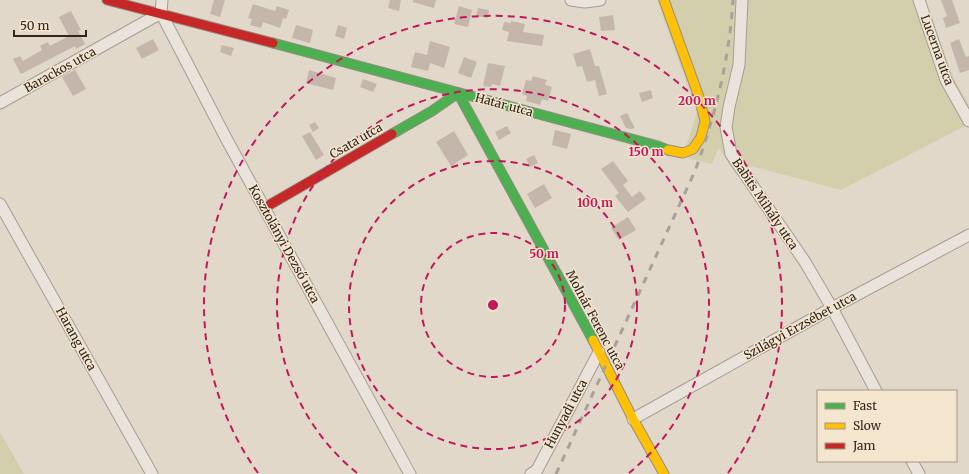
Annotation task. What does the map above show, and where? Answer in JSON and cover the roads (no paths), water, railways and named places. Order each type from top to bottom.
[{"type":"street","name":"Határ utca","points":[[107,0],[161,13],[658,146],[668,151],[681,154],[694,150],[698,145],[704,129],[705,120],[699,97],[664,0]]},
{"type":"street","points":[[161,13],[162,0]]},
{"type":"street","points":[[571,0],[585,2],[600,0]]},
{"type":"street","name":"Babits Mihály utca","points":[[742,0],[739,65],[726,127],[731,154],[805,262],[832,308],[875,390]]},
{"type":"street","name":"Lucerna utca","points":[[919,0],[946,80],[969,121]]},
{"type":"street","name":"Barackos utca","points":[[0,103],[161,13]]},
{"type":"street","name":"Kosztolányi Dezső utca","points":[[161,13],[227,140],[410,474]]},
{"type":"street","name":"Csata utca","points":[[264,208],[432,111],[458,93]]},
{"type":"street","name":"Molnár Ferenc utca","points":[[458,93],[664,474]]},
{"type":"street","name":"Harang utca","points":[[0,204],[152,474]]},
{"type":"street","name":"Szilágyi Erzsébet utca","points":[[633,419],[832,308],[969,235]]},
{"type":"street","name":"Hunyadi utca","points":[[531,474],[537,470],[599,352]]},
{"type":"street","points":[[913,462],[919,474]]},
{"type":"railway","points":[[556,474],[695,171],[709,128],[725,66],[733,0]]}]
